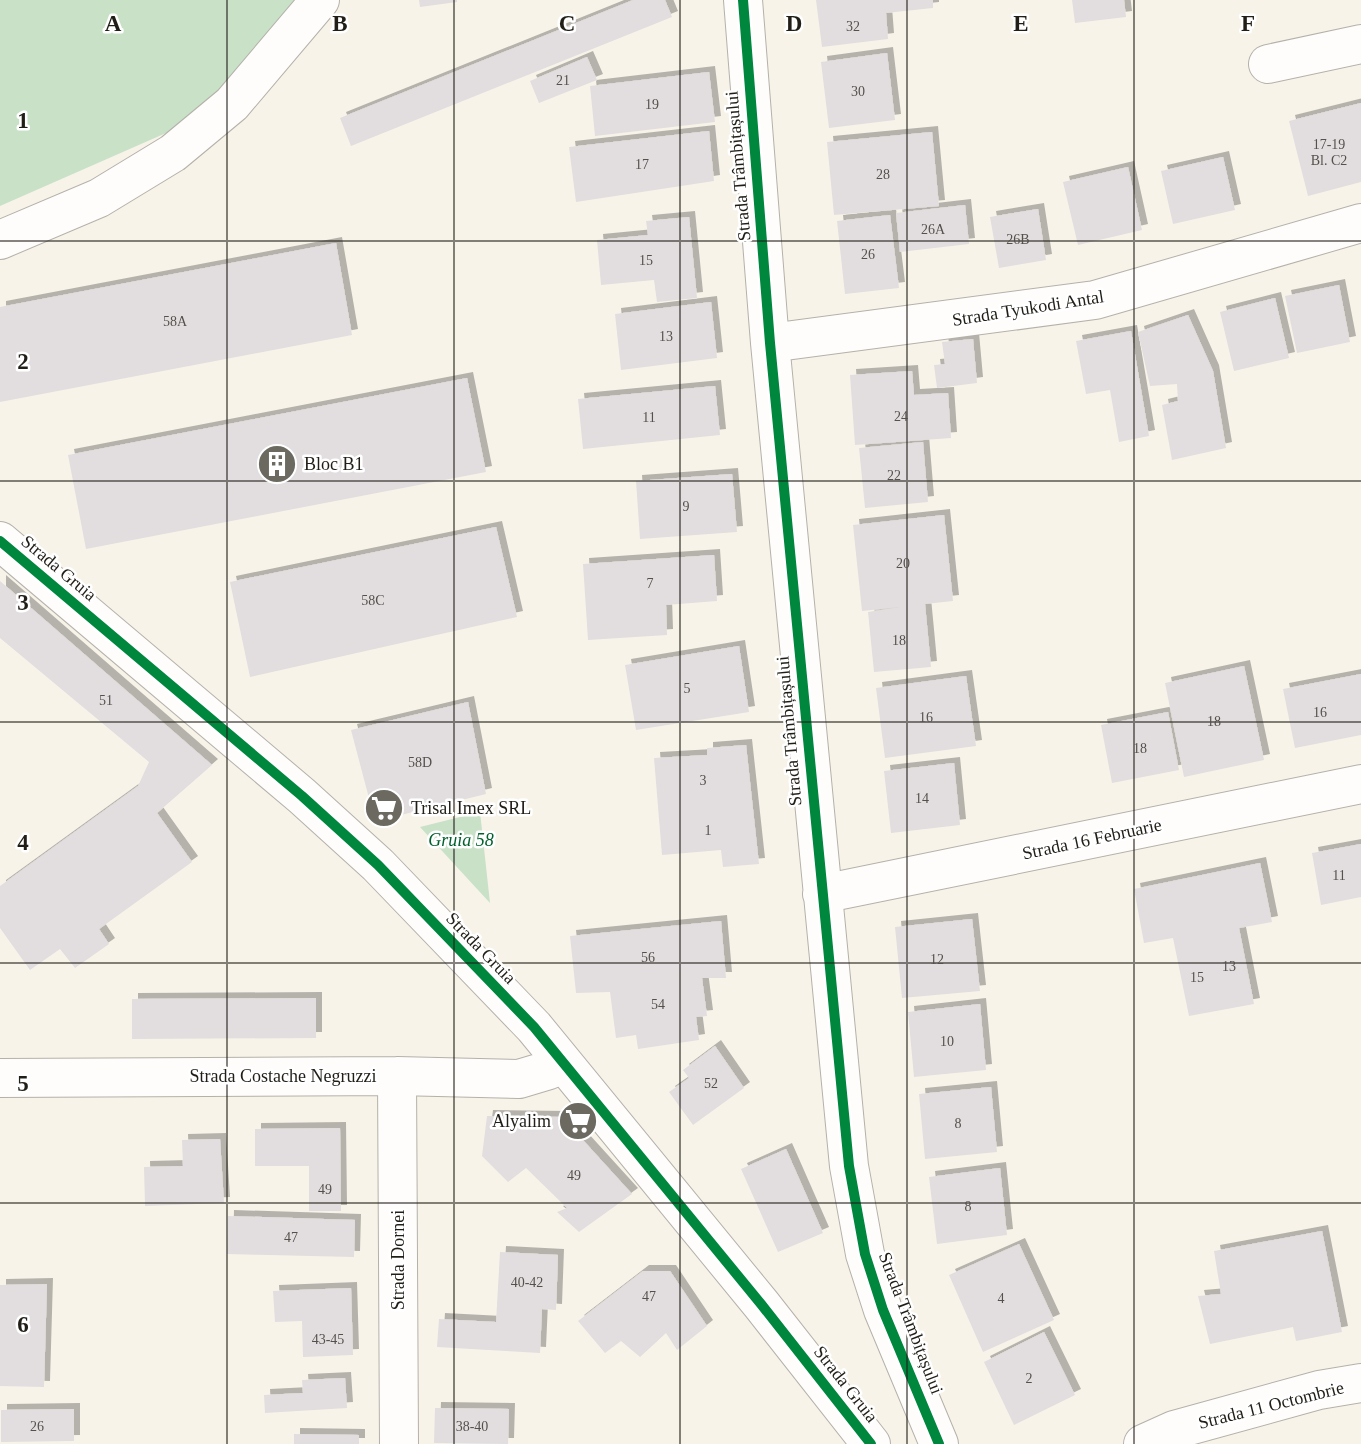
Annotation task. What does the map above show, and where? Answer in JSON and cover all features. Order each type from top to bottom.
[{"type":"street","points":[[0,240],[99,198],[173,153],[232,104],[320,0]]},
{"type":"street","name":"Strada Trâmbițașului","points":[[743,0],[770,343],[849,1166],[865,1254],[883,1310],[939,1444]]},
{"type":"street","points":[[1268,64],[1361,44]]},
{"type":"street","name":"Strada Tyukodi Antal","points":[[770,343],[1095,300],[1361,223]]},
{"type":"street","name":"Strada Gruia","points":[[0,541],[302,796],[378,865],[534,1027],[761,1304],[871,1444]]},
{"type":"street","name":"Strada 16 Februarie","points":[[822,894],[1361,784]]},
{"type":"street","name":"Strada Costache Negruzzi","points":[[0,1078],[397,1076],[519,1079],[549,1070],[561,1061]]},
{"type":"street","name":"Strada Dornei","points":[[397,1076],[399,1444]]},
{"type":"street","name":"Strada 11 Octombrie","points":[[1143,1444],[1174,1430],[1293,1397],[1361,1383]]},
{"type":"green space","points":[[0,0],[337,0],[232,104],[0,206]]},
{"type":"green space","name":"Gruia 58","points":[[480,812],[490,903],[420,827]]},
{"type":"building","points":[[419,0],[457,0],[457,2],[420,7]]},
{"type":"building","points":[[633,0],[665,0],[672,17],[351,146],[340,118]]},
{"type":"building","points":[[816,0],[933,0],[933,8],[886,13],[888,39],[822,47]]},
{"type":"building","points":[[1072,0],[1124,0],[1126,17],[1075,23]]},
{"type":"building","points":[[887,53],[895,120],[829,128],[821,62]]},
{"type":"building","points":[[587,57],[597,80],[539,103],[530,81]]},
{"type":"building","points":[[709,72],[715,122],[595,136],[590,86]]},
{"type":"building","points":[[1361,103],[1361,182],[1308,196],[1289,121]]},
{"type":"building","points":[[709,131],[714,181],[576,202],[569,147]]},
{"type":"building","points":[[932,132],[939,206],[834,215],[827,142]]},
{"type":"building","points":[[1223,157],[1235,210],[1173,224],[1161,171]]},
{"type":"building","points":[[1128,167],[1142,230],[1078,245],[1063,182]]},
{"type":"building","points":[[965,205],[969,244],[900,252],[896,213]]},
{"type":"building","points":[[1038,209],[1046,260],[999,268],[990,217]]},
{"type":"building","points":[[890,215],[899,288],[845,294],[837,221]]},
{"type":"building","points":[[689,217],[697,298],[657,302],[654,280],[601,285],[597,240],[648,235],[646,221]]},
{"type":"building","points":[[336,243],[352,335],[0,402],[0,307]]},
{"type":"building","points":[[1339,285],[1350,342],[1297,353],[1285,296]]},
{"type":"building","points":[[1275,298],[1289,358],[1234,371],[1220,312]]},
{"type":"building","points":[[711,302],[717,358],[621,370],[615,314]]},
{"type":"building","points":[[1188,315],[1213,371],[1226,448],[1172,460],[1162,405],[1178,401],[1177,384],[1150,386],[1138,332]]},
{"type":"building","points":[[1131,331],[1149,436],[1119,442],[1110,390],[1086,394],[1076,341]]},
{"type":"building","points":[[973,339],[977,383],[937,388],[934,365],[945,364],[942,342]]},
{"type":"building","points":[[912,371],[914,395],[948,393],[951,438],[855,445],[850,375]]},
{"type":"building","name":"Bloc B1","points":[[467,378],[486,472],[86,549],[68,455]]},
{"type":"building","points":[[715,386],[720,435],[583,449],[578,399]]},
{"type":"building","points":[[923,442],[928,502],[865,508],[859,448]]},
{"type":"building","points":[[732,474],[737,532],[640,539],[636,481]]},
{"type":"building","points":[[944,515],[953,601],[925,604],[931,667],[874,672],[868,612],[900,607],[862,611],[853,525]]},
{"type":"building","points":[[496,527],[517,617],[250,677],[230,582]]},
{"type":"building","points":[[714,555],[717,601],[666,605],[667,635],[588,640],[583,564]]},
{"type":"building","points":[[0,581],[212,765],[157,813],[192,862],[99,929],[109,944],[75,968],[60,949],[30,970],[0,928],[0,886],[138,786],[149,762],[0,638]]},
{"type":"building","points":[[739,646],[749,712],[636,730],[625,665]]},
{"type":"building","points":[[1244,666],[1264,760],[1184,777],[1165,683]]},
{"type":"building","points":[[1361,674],[1361,735],[1295,748],[1283,689]]},
{"type":"building","points":[[966,676],[976,746],[885,758],[876,688]]},
{"type":"building","points":[[468,702],[486,794],[401,815],[396,795],[370,802],[351,730]]},
{"type":"building","points":[[1168,712],[1179,770],[1112,783],[1101,725]]},
{"type":"building","points":[[746,745],[759,864],[723,867],[721,850],[662,855],[654,758],[707,755],[707,748]]},
{"type":"building","points":[[954,763],[960,825],[891,833],[884,771]]},
{"type":"building","points":[[1361,844],[1361,897],[1321,905],[1312,853]]},
{"type":"building","points":[[1260,863],[1272,922],[1239,928],[1254,1004],[1189,1016],[1173,938],[1144,943],[1134,889]]},
{"type":"building","points":[[972,919],[980,991],[902,998],[895,927]]},
{"type":"building","points":[[721,921],[726,978],[702,978],[707,1016],[696,1017],[699,1040],[638,1049],[636,1035],[616,1038],[610,992],[576,993],[570,936]]},
{"type":"building","points":[[316,998],[316,1038],[132,1039],[132,999]]},
{"type":"building","points":[[980,1004],[986,1070],[914,1077],[908,1012]]},
{"type":"building","points":[[715,1046],[744,1088],[693,1125],[669,1092],[689,1078],[683,1070]]},
{"type":"building","points":[[991,1087],[997,1152],[925,1159],[919,1094]]},
{"type":"building","points":[[487,1116],[562,1117],[632,1194],[579,1232],[557,1212],[567,1208],[526,1168],[508,1182],[482,1156]]},
{"type":"building","points":[[340,1128],[341,1211],[309,1211],[309,1166],[255,1166],[255,1129]]},
{"type":"building","points":[[220,1139],[224,1203],[145,1206],[144,1167],[183,1166],[182,1140]]},
{"type":"building","points":[[786,1149],[823,1233],[778,1252],[741,1169]]},
{"type":"building","points":[[1000,1168],[1007,1235],[937,1244],[929,1177]]},
{"type":"building","points":[[228,1216],[355,1220],[354,1257],[227,1254]]},
{"type":"building","points":[[1322,1231],[1342,1332],[1296,1341],[1293,1327],[1210,1344],[1198,1296],[1221,1294],[1214,1251]]},
{"type":"building","points":[[1019,1244],[1054,1320],[983,1352],[949,1275]]},
{"type":"building","points":[[500,1252],[558,1255],[556,1310],[542,1309],[540,1353],[437,1347],[439,1319],[496,1322]]},
{"type":"building","points":[[643,1271],[670,1271],[707,1326],[677,1350],[666,1333],[640,1357],[621,1341],[605,1353],[578,1321]]},
{"type":"building","points":[[47,1284],[44,1387],[0,1386],[0,1285]]},
{"type":"building","points":[[351,1288],[353,1355],[303,1357],[302,1321],[275,1322],[273,1291]]},
{"type":"building","points":[[1044,1332],[1075,1395],[1014,1425],[984,1362]]},
{"type":"building","points":[[345,1378],[347,1408],[265,1413],[264,1395],[303,1393],[302,1380]]},
{"type":"building","points":[[435,1408],[509,1409],[508,1444],[434,1443]]},
{"type":"building","points":[[74,1409],[74,1441],[1,1442],[1,1410]]},
{"type":"building","points":[[294,1434],[359,1435],[359,1444],[294,1444]]},
{"type":"cycle path","points":[[743,0],[770,343],[849,1166],[865,1254],[883,1310],[939,1444]]},
{"type":"cycle path","points":[[0,541],[302,796],[378,865],[534,1027],[761,1304],[871,1444]]},
{"type":"place","name":"Bloc B1","points":[[277,464]]},
{"type":"place","name":"Trisal Imex SRL","points":[[384,808]]},
{"type":"place","name":"Alyalim","points":[[578,1121]]}]
